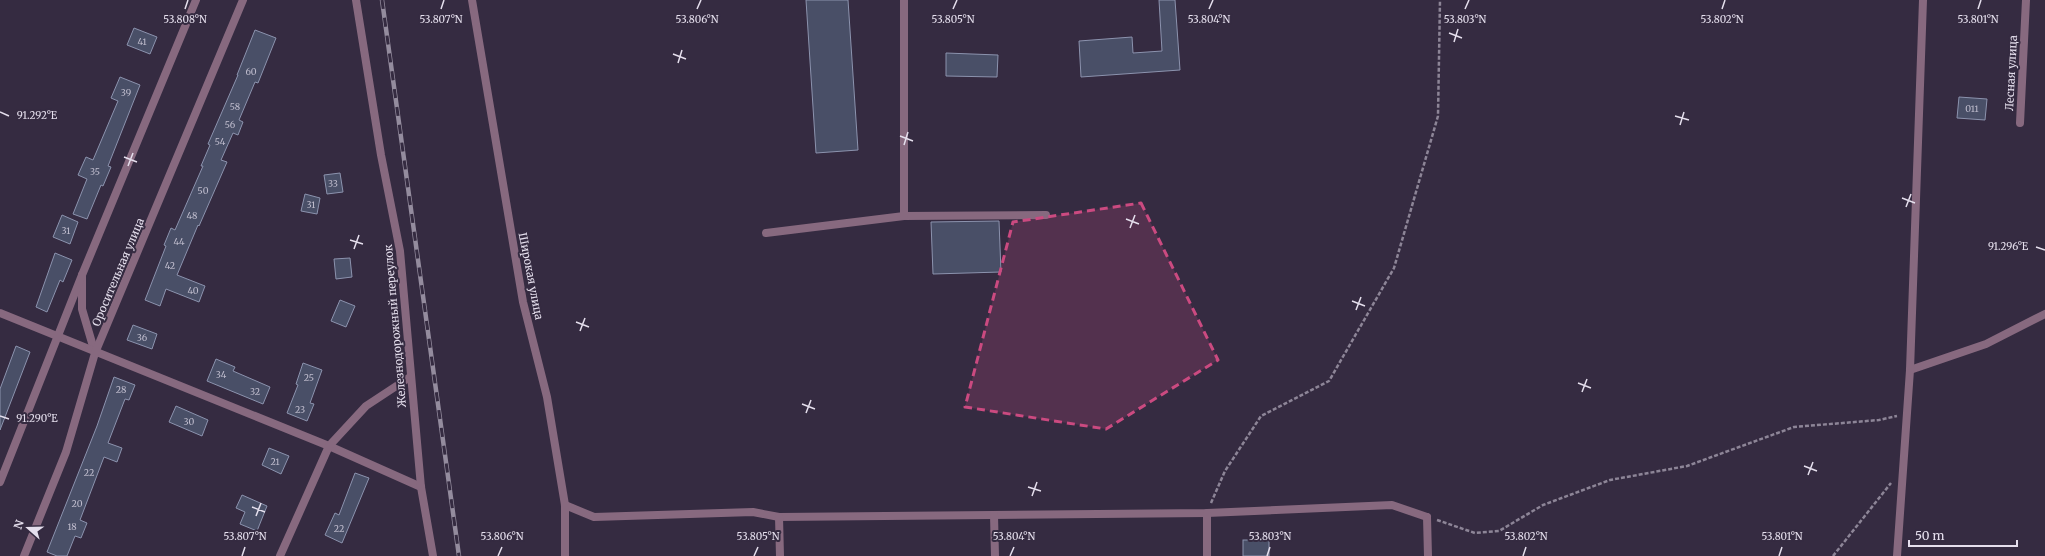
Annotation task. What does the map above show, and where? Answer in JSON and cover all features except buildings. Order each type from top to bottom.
[{"type":"street","points":[[0,482],[82,275],[196,0]]},
{"type":"street","name":"Оросительная улица","points":[[24,556],[66,452],[95,353],[243,0]]},
{"type":"street","name":"Железнодорожный переулок","points":[[356,0],[381,156],[400,251],[410,377],[421,487],[433,556]]},
{"type":"street","name":"Широкая улица","points":[[472,0],[523,302],[547,397],[565,505],[565,556]]},
{"type":"street","points":[[904,0],[904,216]]},
{"type":"street","points":[[1897,556],[1910,370],[1923,0]]},
{"type":"street","name":"Лесная улица","points":[[2020,123],[2026,0]]},
{"type":"street","points":[[766,232],[904,216],[1046,215]]},
{"type":"street","points":[[82,275],[82,309],[95,353]]},
{"type":"street","points":[[0,313],[58,336],[95,353],[328,446],[421,487]]},
{"type":"street","points":[[1910,370],[1986,344],[2045,314]]},
{"type":"street","points":[[280,556],[328,446],[366,406],[410,377]]},
{"type":"street","points":[[565,505],[594,517],[753,512],[779,517],[1206,513],[1392,505],[1427,517],[1428,556]]},
{"type":"street","points":[[1206,513],[1208,556]]},
{"type":"street","points":[[994,515],[994,556]]},
{"type":"street","points":[[779,517],[780,556]]},
{"type":"path","points":[[1206,513],[1225,471],[1261,416],[1329,381],[1394,268],[1438,116],[1440,0]]},
{"type":"path","points":[[1427,517],[1475,533],[1499,531],[1544,505],[1610,480],[1687,466],[1794,427],[1878,420],[1907,413]]},
{"type":"path","points":[[1833,556],[1903,468]]},
{"type":"highlighted area","points":[[1141,203],[1218,360],[1106,429],[965,407],[1013,222]]},
{"type":"railway","points":[[382,0],[459,556]]}]
